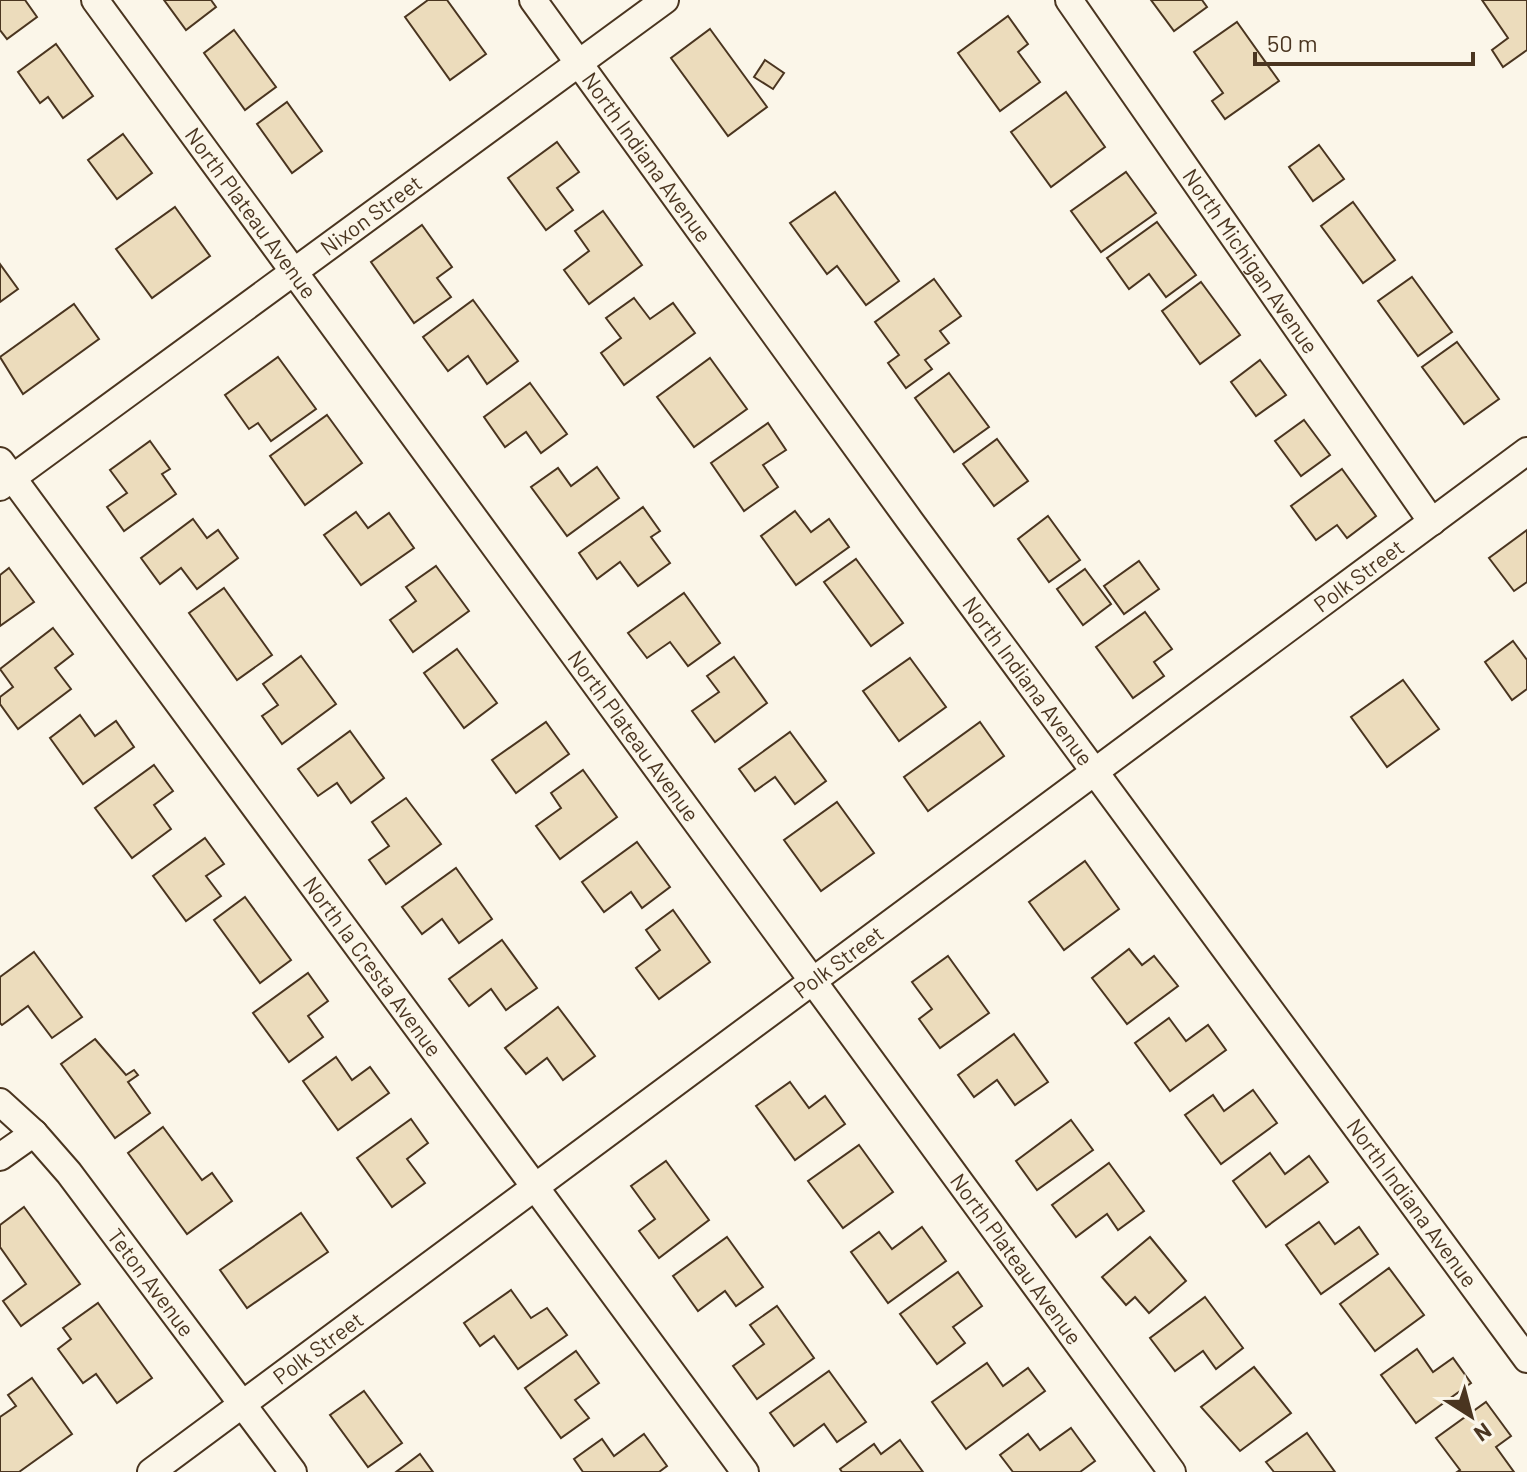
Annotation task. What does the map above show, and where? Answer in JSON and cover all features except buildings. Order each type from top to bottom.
[{"type":"street","name":"North Plateau Avenue","points":[[95,0],[1172,1472]]},
{"type":"street","name":"North Indiana Avenue","points":[[533,0],[1095,773],[1527,1359]]},
{"type":"street","name":"Nixon Street","points":[[4,475],[294,271],[665,0]]},
{"type":"street","name":"North Michigan Avenue","points":[[1069,0],[1432,522]]},
{"type":"street","name":"Polk Street","points":[[151,1472],[1527,451]]},
{"type":"street","name":"North la Cresta Avenue","points":[[4,475],[745,1472]]},
{"type":"street","name":"Teton Avenue","points":[[0,1102],[34,1133],[69,1173],[293,1472]]},
{"type":"street","points":[[0,1157],[34,1133]]}]
